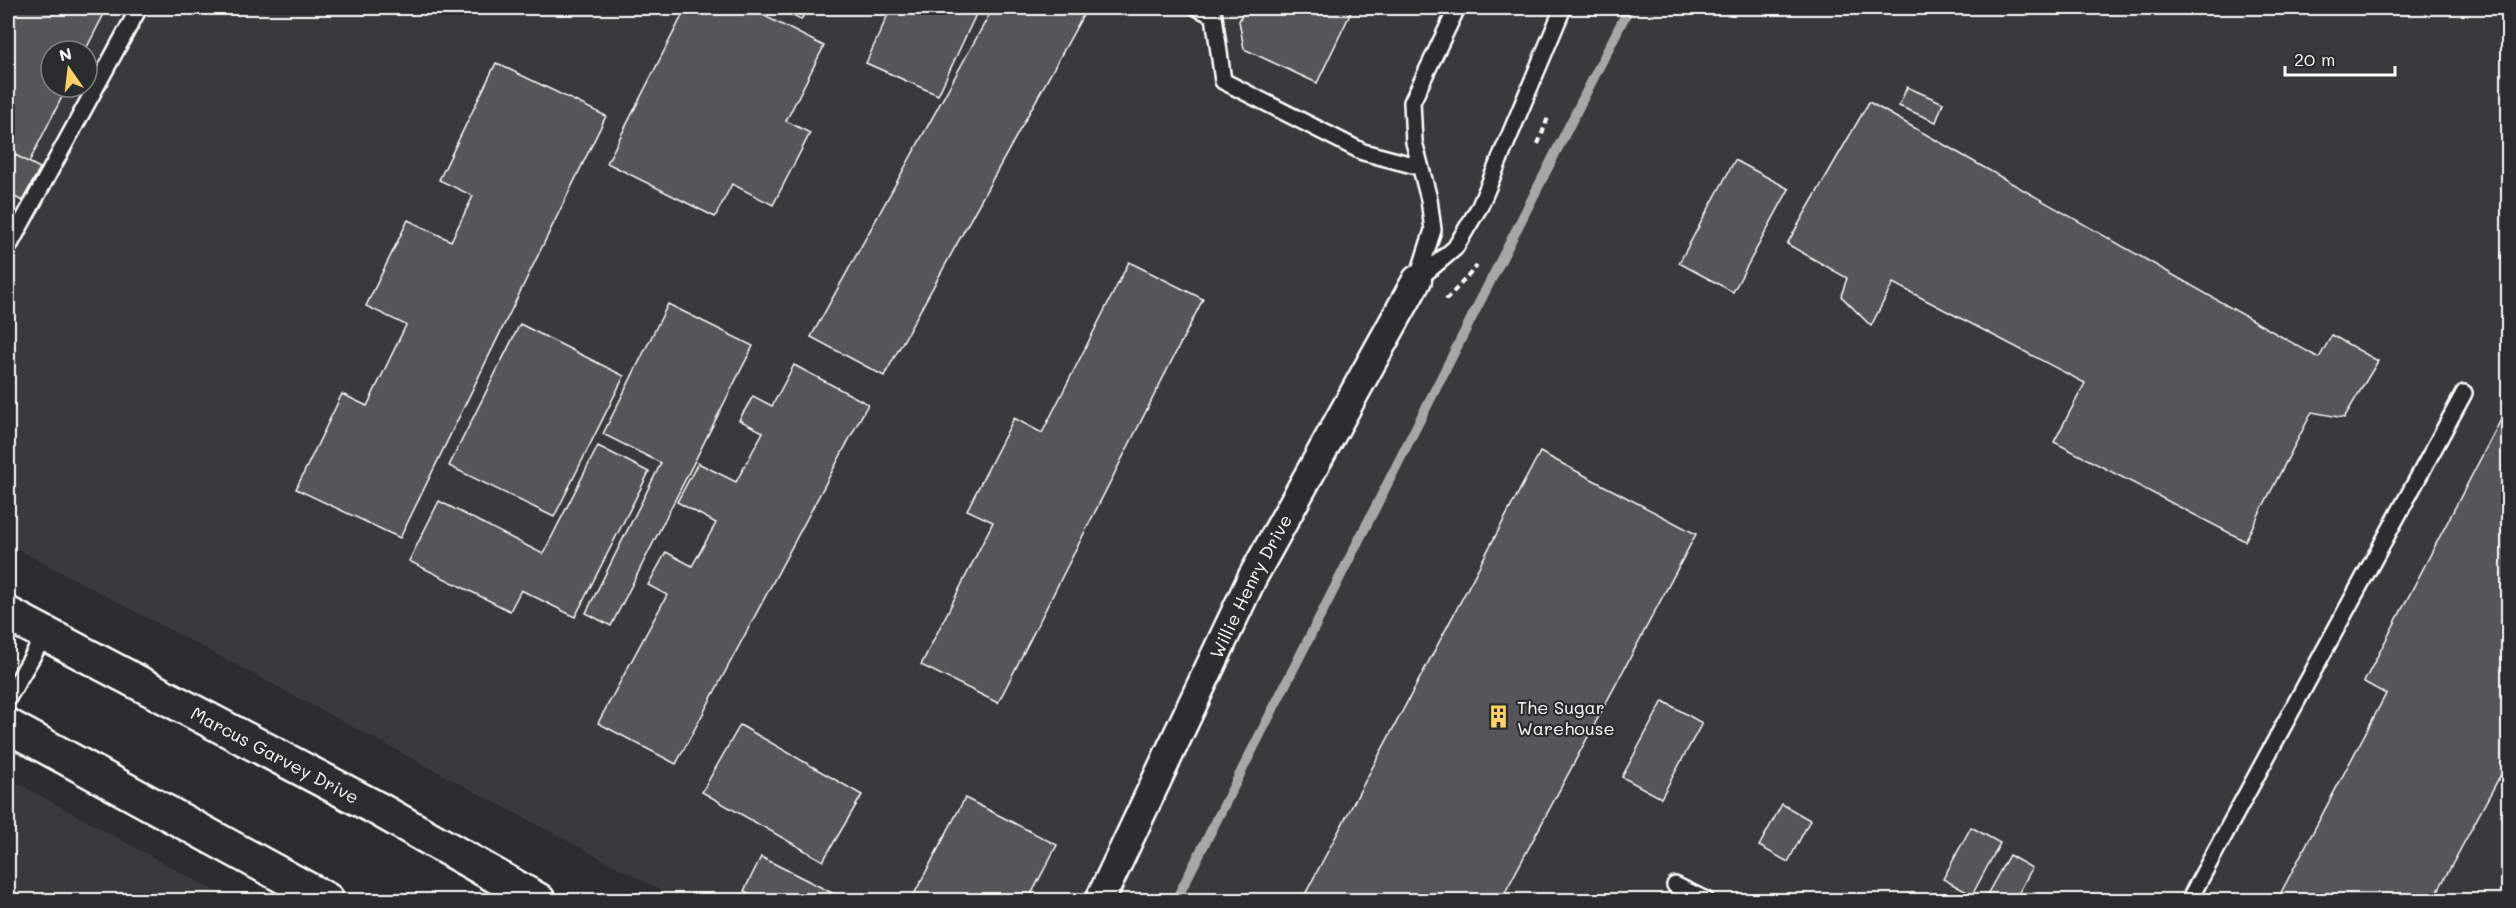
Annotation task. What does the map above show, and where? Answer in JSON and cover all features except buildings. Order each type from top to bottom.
[{"type":"highway","name":"Marcus Garvey Drive","points":[[8,614],[378,809],[538,900]]},
{"type":"highway","points":[[8,726],[327,900]]},
{"type":"street","name":"Willie Henry Drive","points":[[1100,900],[1252,578],[1416,280]]},
{"type":"lane","points":[[8,248],[139,8]]},
{"type":"lane","points":[[1198,8],[1214,16],[1223,81],[1363,152],[1420,166]]},
{"type":"lane","points":[[1416,280],[1433,230],[1414,142],[1412,102],[1457,8]]},
{"type":"lane","points":[[1416,280],[1455,248],[1480,206],[1563,8]]},
{"type":"lane","points":[[2189,900],[2464,393]]},
{"type":"lane","points":[[8,698],[46,633]]},
{"type":"lane","points":[[1675,885],[1706,900]]},
{"type":"shaded area","points":[[8,8],[2508,8],[2508,900],[679,900],[8,544]]},
{"type":"shaded area","points":[[8,778],[231,900],[8,900]]},
{"type":"waterway","points":[[1176,900],[1629,8]]},
{"type":"place","name":"The Sugar Warehouse","points":[[1499,717]]}]
